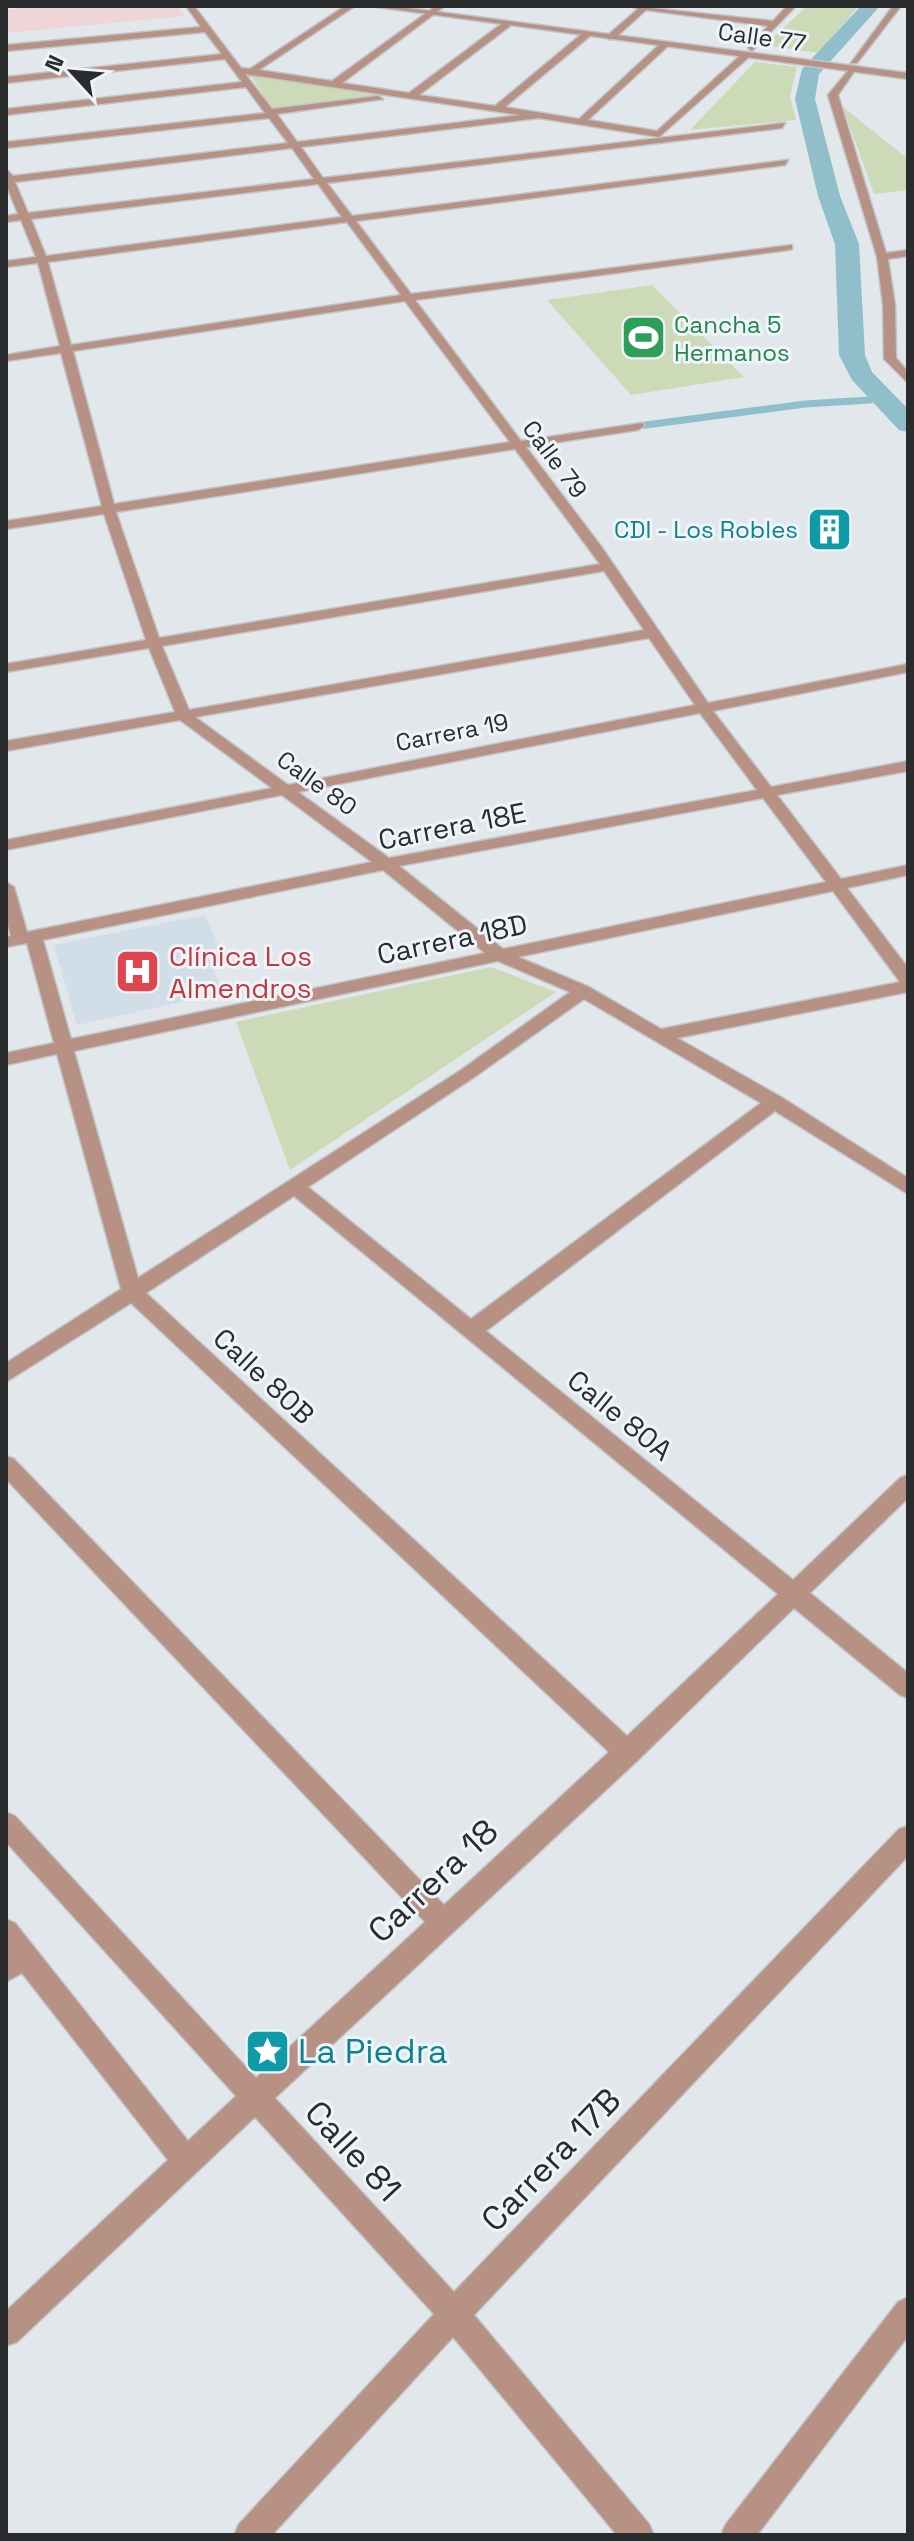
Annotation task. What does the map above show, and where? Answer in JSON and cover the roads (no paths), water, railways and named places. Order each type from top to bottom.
[{"type":"street","name":"Calle 79","points":[[190,6],[323,180],[346,218],[607,567],[703,707],[908,980]]},
{"type":"street","points":[[251,72],[351,6]]},
{"type":"street","name":"Calle 77","points":[[373,6],[431,10],[507,24],[587,34],[615,34],[665,44],[749,51]]},
{"type":"street","points":[[333,85],[440,6]]},
{"type":"street","name":"Calle 77","points":[[440,6],[615,34],[853,65],[908,76]]},
{"type":"street","points":[[615,34],[642,6],[774,24]]},
{"type":"street","points":[[659,134],[749,51],[792,6]]},
{"type":"street","points":[[897,6],[833,95],[882,257],[889,305],[890,359],[908,379]]},
{"type":"street","points":[[6,145],[407,97],[507,24]]},
{"type":"street","points":[[6,48],[208,29]]},
{"type":"street","points":[[496,110],[587,34]]},
{"type":"street","points":[[581,122],[665,44]]},
{"type":"street","points":[[6,80],[229,56]]},
{"type":"street","name":"Calle 77","points":[[853,65],[908,68]]},
{"type":"street","points":[[239,70],[678,137]]},
{"type":"street","points":[[6,112],[250,84]]},
{"type":"street","points":[[184,716],[154,643],[109,509],[42,259],[27,217],[7,177],[537,116]]},
{"type":"street","points":[[6,219],[782,125]]},
{"type":"street","points":[[6,264],[785,162]]},
{"type":"street","points":[[6,358],[405,298],[788,247]]},
{"type":"street","points":[[882,257],[908,253]]},
{"type":"street","points":[[890,359],[908,356]]},
{"type":"street","points":[[6,525],[638,426]]},
{"type":"street","points":[[6,668],[607,567]]},
{"type":"street","points":[[6,746],[651,633]]},
{"type":"street","name":"Carrera 19","points":[[6,845],[908,668]]},
{"type":"street","name":"Calle 80","points":[[184,716],[386,864],[500,956],[583,991],[774,1102],[908,1187]]},
{"type":"street","name":"Carrera 18E","points":[[20,939],[386,864],[908,766]]},
{"type":"street","name":"Carrera 18D","points":[[6,1059],[908,870]]},
{"type":"street","points":[[6,887],[20,939],[66,1046],[132,1292]]},
{"type":"street","points":[[660,1035],[908,986]]},
{"type":"street","points":[[6,1374],[467,1074],[583,991]]},
{"type":"street","points":[[472,1330],[774,1102]]},
{"type":"street","name":"Calle 80A","points":[[295,1187],[908,1687]]},
{"type":"street","name":"Calle 80B","points":[[132,1292],[628,1753]]},
{"type":"street","points":[[6,1465],[442,1921]]},
{"type":"street","name":"Carrera 18","points":[[6,2331],[442,1921],[628,1753],[908,1484]]},
{"type":"street","name":"Calle 81","points":[[6,1824],[454,2314],[638,2535]]},
{"type":"street","name":"Carrera 17B","points":[[250,2535],[454,2314],[908,1838]]},
{"type":"street","points":[[6,1932],[15,1962],[186,2160]]},
{"type":"street","points":[[737,2535],[908,2312]]},
{"type":"waterway","points":[[871,6],[809,73],[805,99],[829,196],[847,244],[852,355],[861,375],[908,424]]},
{"type":"waterway","points":[[638,426],[805,404],[870,400]]},
{"type":"place","name":"Cancha 5 Hermanos","points":[[643,338]]},
{"type":"place","name":"CDI - Los Robles","points":[[829,529]]},
{"type":"place","name":"Clínica Los Almendros","points":[[138,972]]},
{"type":"place","name":"La Piedra","points":[[267,2051]]}]
